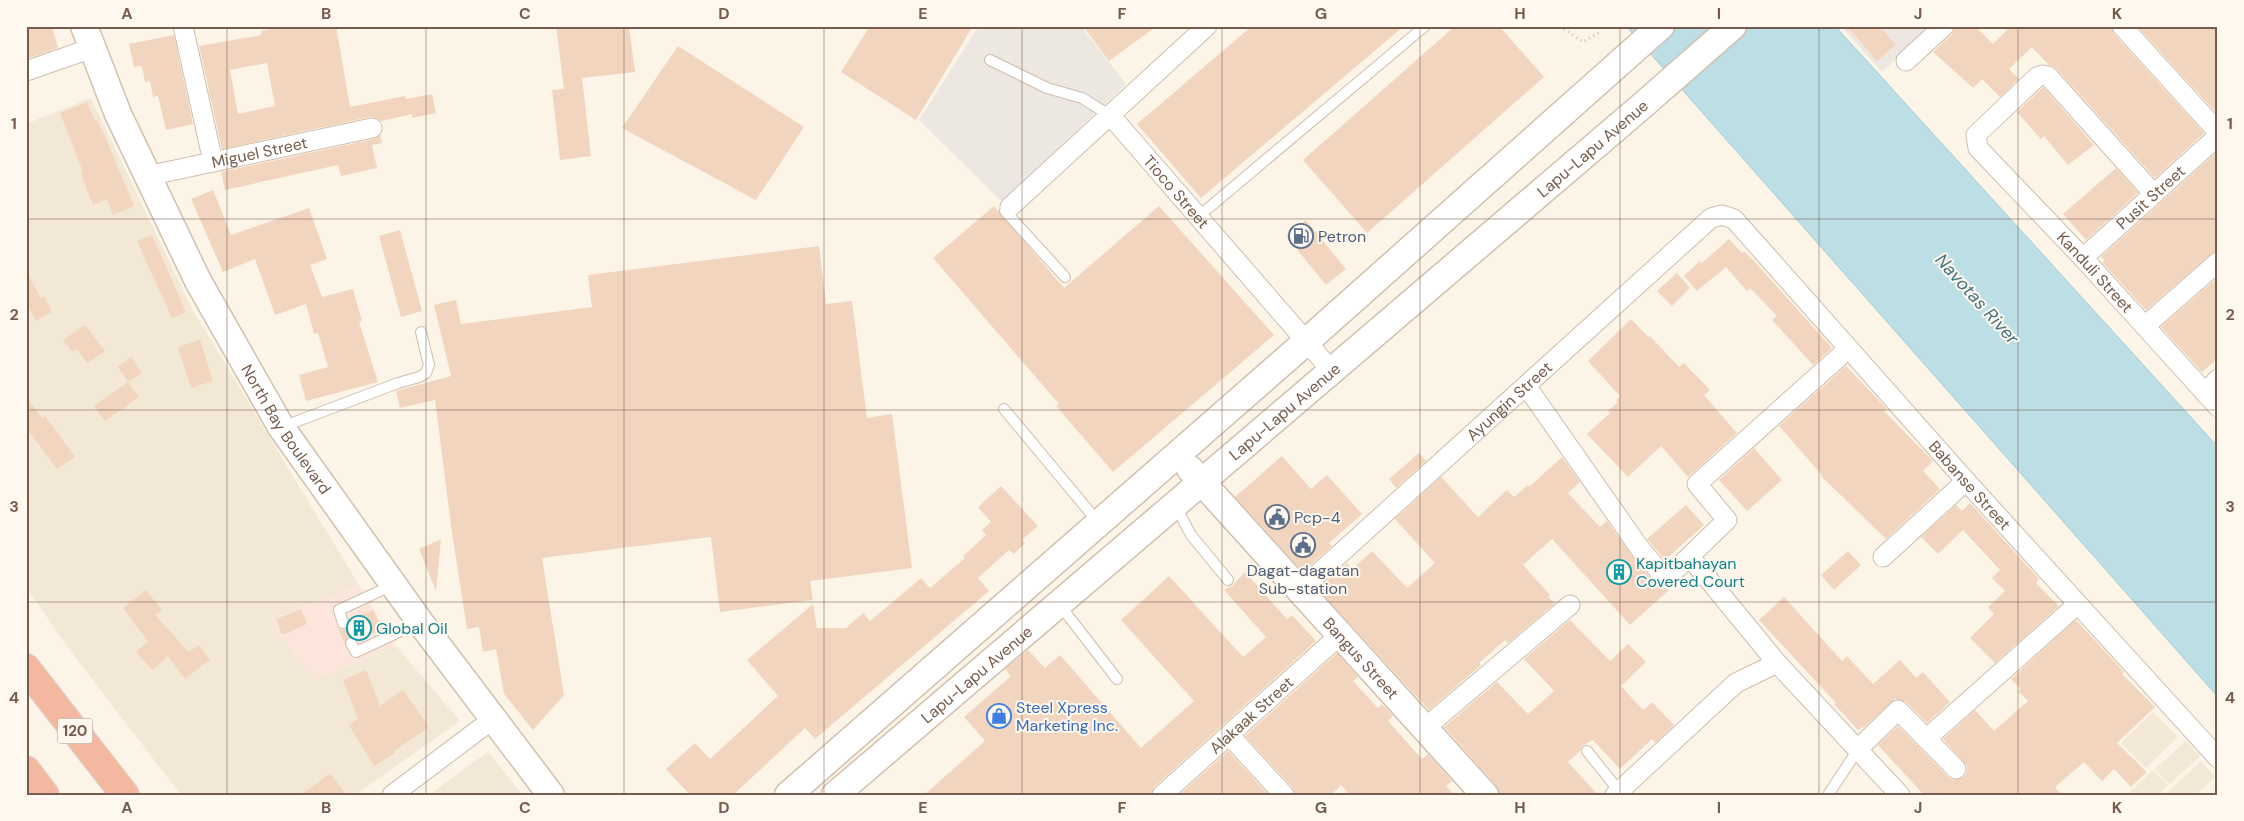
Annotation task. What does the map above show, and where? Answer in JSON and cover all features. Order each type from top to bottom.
[{"type":"highway","name":"120","points":[[26,668],[125,795]]},
{"type":"highway","points":[[26,770],[45,795]]},
{"type":"main road","name":"Lapu-Lapu Avenue","points":[[788,795],[1307,341],[1661,26]]},
{"type":"main road","name":"Lapu-Lapu Avenue","points":[[835,795],[1733,26]]},
{"type":"main road","name":"North Bay Boulevard","points":[[88,37],[118,114],[198,281],[281,427],[420,622],[551,795]]},
{"type":"main road","name":"Bangus Street","points":[[1177,455],[1485,795]]},
{"type":"street","points":[[183,26],[212,162]]},
{"type":"street","points":[[1010,207],[1207,26]]},
{"type":"street","points":[[1906,61],[1944,26]]},
{"type":"street","points":[[2122,26],[2218,132]]},
{"type":"street","points":[[26,71],[88,37]]},
{"type":"street","name":"Kanduli Street","points":[[2154,194],[2048,76],[2043,75],[2037,78],[1976,135],[1978,148],[2145,326],[2211,386],[2218,407]]},
{"type":"street","name":"Tioco Street","points":[[1111,116],[1331,370]]},
{"type":"street","name":"Miguel Street","points":[[147,176],[372,128]]},
{"type":"street","name":"Pusit Street","points":[[2083,258],[2218,136]]},
{"type":"street","name":"Babanse Street","points":[[1722,215],[1734,219],[1966,481],[2218,758]]},
{"type":"street","name":"Ayungin Street","points":[[1300,590],[1711,218],[1722,215]]},
{"type":"street","points":[[2145,326],[2218,262]]},
{"type":"street","points":[[1526,387],[1641,550],[1666,579],[1727,520],[1697,484],[1848,349]]},
{"type":"street","points":[[1883,557],[1966,481]]},
{"type":"street","points":[[1690,557],[1777,663],[1859,748],[1900,795]]},
{"type":"street","points":[[1926,739],[2078,604]]},
{"type":"street","points":[[1425,728],[1570,605]]},
{"type":"street","name":"Alakaak Street","points":[[1163,794],[1230,736],[1340,635]]},
{"type":"street","points":[[1617,793],[1736,683],[1777,663]]},
{"type":"street","points":[[1859,748],[1898,710],[1956,769]]},
{"type":"street","points":[[392,795],[493,719]]},
{"type":"street","points":[[1230,736],[1284,795]]},
{"type":"lane","points":[[1199,216],[1426,26]]},
{"type":"lane","points":[[990,60],[1047,88],[1082,98],[1111,116]]},
{"type":"lane","points":[[1010,207],[1005,211],[1065,277]]},
{"type":"lane","points":[[281,427],[426,373],[429,365],[421,332]]},
{"type":"lane","points":[[1004,409],[1099,523]]},
{"type":"lane","points":[[1174,504],[1191,534],[1228,580]]},
{"type":"lane","points":[[343,623],[339,610],[394,585]]},
{"type":"lane","points":[[1058,603],[1117,679]]},
{"type":"lane","points":[[351,643],[356,652],[420,622]]},
{"type":"lane","points":[[1828,795],[1859,748]]},
{"type":"lane","points":[[1587,751],[1617,793]]},
{"type":"path","points":[[1560,26],[1583,42],[1600,32]]},
{"type":"shaded area","points":[[979,26],[1081,26],[1126,84],[1002,202],[919,120]]},
{"type":"shaded area","points":[[1841,26],[1932,26],[1882,72]]},
{"type":"shaded area","points":[[91,98],[192,309],[359,585],[268,621],[315,679],[396,646],[460,721],[355,795],[181,795],[69,649],[26,587],[26,124]]},
{"type":"shaded area","points":[[359,585],[396,646],[315,679],[268,621]]},
{"type":"shaded area","points":[[2153,712],[2178,737],[2146,768],[2121,743]]},
{"type":"shaded area","points":[[2186,741],[2200,756],[2170,784],[2155,769]]},
{"type":"shaded area","points":[[488,752],[523,795],[429,795]]},
{"type":"shaded area","points":[[2201,761],[2215,777],[2196,795],[2169,795],[2167,793]]},
{"type":"shaded area","points":[[2153,770],[2168,785],[2159,795],[2127,795]]},
{"type":"water","name":"Navotas River","points":[[1626,26],[1835,26],[2218,447],[2218,697]]},
{"type":"building","points":[[26,26],[52,26],[58,48],[26,59]]},
{"type":"building","points":[[291,26],[336,26],[350,107],[405,96],[406,99],[432,94],[436,113],[412,118],[412,114],[381,121],[370,117],[222,149],[199,46],[261,35],[261,31]],"holes":[[[267,63],[275,106],[238,114],[230,70]]]},
{"type":"building","points":[[556,26],[629,26],[635,72],[582,78],[591,156],[560,160],[552,90],[564,89]]},
{"type":"building","points":[[870,26],[973,26],[916,120],[841,72]]},
{"type":"building","points":[[1083,26],[1157,26],[1109,61]]},
{"type":"building","points":[[1252,26],[1404,26],[1201,198],[1137,124]]},
{"type":"building","points":[[1455,26],[1499,26],[1544,77],[1367,233],[1303,160]]},
{"type":"building","points":[[1847,26],[1879,26],[1896,45],[1877,61]]},
{"type":"building","points":[[1955,26],[1975,26],[1993,44],[2011,26],[2111,26],[2114,34],[2204,133],[2155,178],[2056,68],[2049,65],[2032,47],[2009,69],[2019,79],[2000,97],[1982,79],[1973,88],[1933,52],[1952,34]]},
{"type":"building","points":[[2137,26],[2218,26],[2218,115]]},
{"type":"building","points":[[174,35],[193,124],[166,130],[158,96],[153,97],[150,81],[145,82],[142,66],[134,67],[129,44]]},
{"type":"building","points":[[678,46],[804,127],[756,200],[622,128]]},
{"type":"building","points":[[2043,87],[2094,145],[2068,165],[2044,136],[2041,139],[2017,112]]},
{"type":"building","points":[[87,102],[95,121],[97,120],[106,139],[134,206],[113,215],[107,199],[93,205],[81,174],[83,172],[60,113]]},
{"type":"building","points":[[380,135],[382,143],[372,145],[377,168],[341,176],[338,165],[225,190],[221,172],[374,139]]},
{"type":"building","points":[[2218,151],[2218,251],[2211,254],[2146,310],[2102,262],[2105,260],[2101,257]]},
{"type":"building","points":[[2116,168],[2138,193],[2086,240],[2063,214]]},
{"type":"building","points":[[213,190],[231,235],[309,208],[327,259],[310,265],[322,297],[353,289],[362,321],[359,322],[378,382],[306,401],[299,375],[328,367],[318,333],[314,334],[306,304],[275,315],[255,259],[223,272],[191,199]]},
{"type":"building","points":[[994,206],[1064,288],[1159,206],[1274,335],[1113,472],[1056,406],[1059,404],[933,258]]},
{"type":"building","points":[[1306,220],[1346,269],[1326,285],[1286,236]]},
{"type":"building","points":[[400,230],[422,311],[401,317],[379,236]]},
{"type":"building","points":[[152,235],[186,312],[172,318],[137,241]]},
{"type":"building","points":[[1729,239],[1742,253],[1744,251],[1755,262],[1832,348],[1813,365],[1772,320],[1777,316],[1750,288],[1747,291],[1726,267],[1697,291],[1684,276]]},
{"type":"building","points":[[819,246],[826,304],[852,301],[867,418],[892,414],[912,568],[810,581],[813,600],[720,612],[711,537],[542,558],[564,695],[533,730],[504,694],[496,649],[483,652],[479,627],[467,629],[452,533],[435,400],[400,408],[396,391],[451,376],[434,305],[456,300],[461,324],[592,307],[588,275]]},
{"type":"building","points":[[26,271],[41,298],[44,296],[52,312],[36,321],[26,303]]},
{"type":"building","points":[[1677,273],[1690,288],[1672,306],[1657,291]]},
{"type":"building","points":[[2218,277],[2218,358],[2202,372],[2161,327]]},
{"type":"building","points":[[1631,319],[1679,367],[1684,363],[1710,390],[1704,395],[1737,433],[1688,477],[1661,446],[1628,477],[1587,434],[1610,413],[1608,411],[1618,402],[1616,400],[1620,396],[1588,361]]},
{"type":"building","points":[[85,325],[105,351],[87,363],[77,349],[73,352],[63,340]]},
{"type":"building","points":[[200,340],[213,381],[191,388],[178,347]]},
{"type":"building","points":[[131,357],[142,373],[128,382],[118,367]]},
{"type":"building","points":[[1846,366],[1887,409],[1884,411],[1933,461],[1923,471],[1940,489],[1886,539],[1821,476],[1779,426]]},
{"type":"building","points":[[128,382],[139,397],[105,421],[94,406]]},
{"type":"building","points":[[26,397],[42,418],[45,416],[75,457],[57,469],[26,427]]},
{"type":"building","points":[[1754,448],[1782,480],[1747,511],[1719,480]]},
{"type":"building","points":[[1419,453],[1426,461],[1396,488],[1389,479]]},
{"type":"building","points":[[1282,456],[1311,489],[1327,475],[1362,514],[1329,543],[1332,546],[1303,572],[1235,497]]},
{"type":"building","points":[[1562,457],[1580,482],[1568,493],[1600,527],[1607,521],[1632,556],[1657,586],[1663,590],[1669,590],[1630,625],[1552,539],[1523,565],[1555,603],[1508,643],[1505,640],[1479,663],[1481,665],[1429,710],[1318,589],[1347,563],[1352,569],[1372,551],[1407,588],[1435,563],[1395,519],[1441,477],[1478,517],[1507,490],[1514,497],[1528,485],[1529,487]]},
{"type":"building","points":[[1001,486],[1038,526],[1022,540],[1025,543],[1014,554],[1009,550],[978,578],[989,591],[815,739],[805,728],[733,795],[690,795],[666,769],[695,743],[710,759],[778,696],[747,660],[813,604],[817,628],[846,628],[863,613],[870,621],[921,578],[930,588],[965,558],[963,556],[986,535],[982,530],[991,522],[978,507]]},
{"type":"building","points":[[1970,503],[2039,579],[2036,583],[2059,606],[1995,663],[1970,638],[1994,614],[1988,607],[2005,591],[1992,578],[2000,570],[1963,530],[1938,554],[1921,537],[1956,505],[1962,511]]},
{"type":"building","points":[[1686,505],[1704,525],[1665,560],[1647,539]]},
{"type":"building","points":[[441,539],[436,591],[419,549]]},
{"type":"building","points":[[1848,551],[1861,565],[1834,590],[1821,575]]},
{"type":"building","points":[[1245,572],[1287,619],[1292,615],[1316,641],[1154,787],[1151,795],[924,795],[985,741],[964,717],[1011,676],[1005,669],[1028,650],[1045,668],[1060,655],[1141,748],[1194,701],[1121,620],[1169,576],[1243,657],[1266,637],[1224,590],[1233,585]]},
{"type":"building","points":[[146,590],[162,610],[155,615],[189,652],[199,645],[210,660],[185,679],[168,656],[152,670],[136,652],[148,641],[123,608]]},
{"type":"building","points":[[1784,597],[1842,661],[1847,656],[1873,684],[1900,660],[1916,678],[1923,672],[1950,702],[1927,723],[1906,702],[1895,699],[1863,728],[1858,730],[1834,704],[1836,703],[1759,620]]},
{"type":"building","points":[[301,609],[307,624],[282,635],[276,619]]},
{"type":"building","name":"Global Oil","points":[[373,610],[382,630],[357,640],[354,637],[348,637],[344,642],[337,626],[341,630],[345,629],[350,625],[349,620]]},
{"type":"building","points":[[1570,620],[1610,661],[1628,644],[1646,662],[1621,686],[1643,710],[1652,702],[1674,725],[1655,743],[1652,739],[1620,769],[1593,740],[1582,746],[1580,751],[1568,762],[1598,795],[1500,795],[1496,785],[1444,727],[1497,682],[1528,714],[1554,691],[1524,659]]},
{"type":"building","points":[[2076,620],[2124,672],[2122,674],[2155,707],[2117,743],[2147,772],[2131,787],[2114,769],[2102,781],[2084,762],[2055,787],[2062,795],[1924,795],[1878,745],[1898,726],[1948,777],[1953,780],[1964,777],[1967,772],[1967,766],[1943,739],[1975,710],[1994,731],[2028,701],[2018,691],[2021,689],[2011,679]]},
{"type":"building","points":[[1337,653],[1358,677],[1353,681],[1378,708],[1382,704],[1393,716],[1388,721],[1422,759],[1428,754],[1452,781],[1446,786],[1454,795],[1350,795],[1341,785],[1331,795],[1295,795],[1292,787],[1245,736]]},
{"type":"building","points":[[366,670],[380,706],[403,690],[429,727],[394,751],[395,753],[374,766],[349,725],[358,719],[343,680]]},
{"type":"building","points":[[1228,751],[1269,795],[1179,795]]},
{"type":"building","points":[[330,773],[346,795],[301,795]]},
{"type":"place","name":"Petron","points":[[1301,236]]},
{"type":"place","name":"Pcp-4","points":[[1277,517]]},
{"type":"place","name":"Dagat-dagatan Sub-station","points":[[1303,545]]},
{"type":"place","name":"Kapitbahayan Covered Court","points":[[1619,572]]},
{"type":"place","name":"Global Oil","points":[[359,628]]},
{"type":"place","name":"Steel Xpress Marketing Inc.","points":[[999,716]]}]
